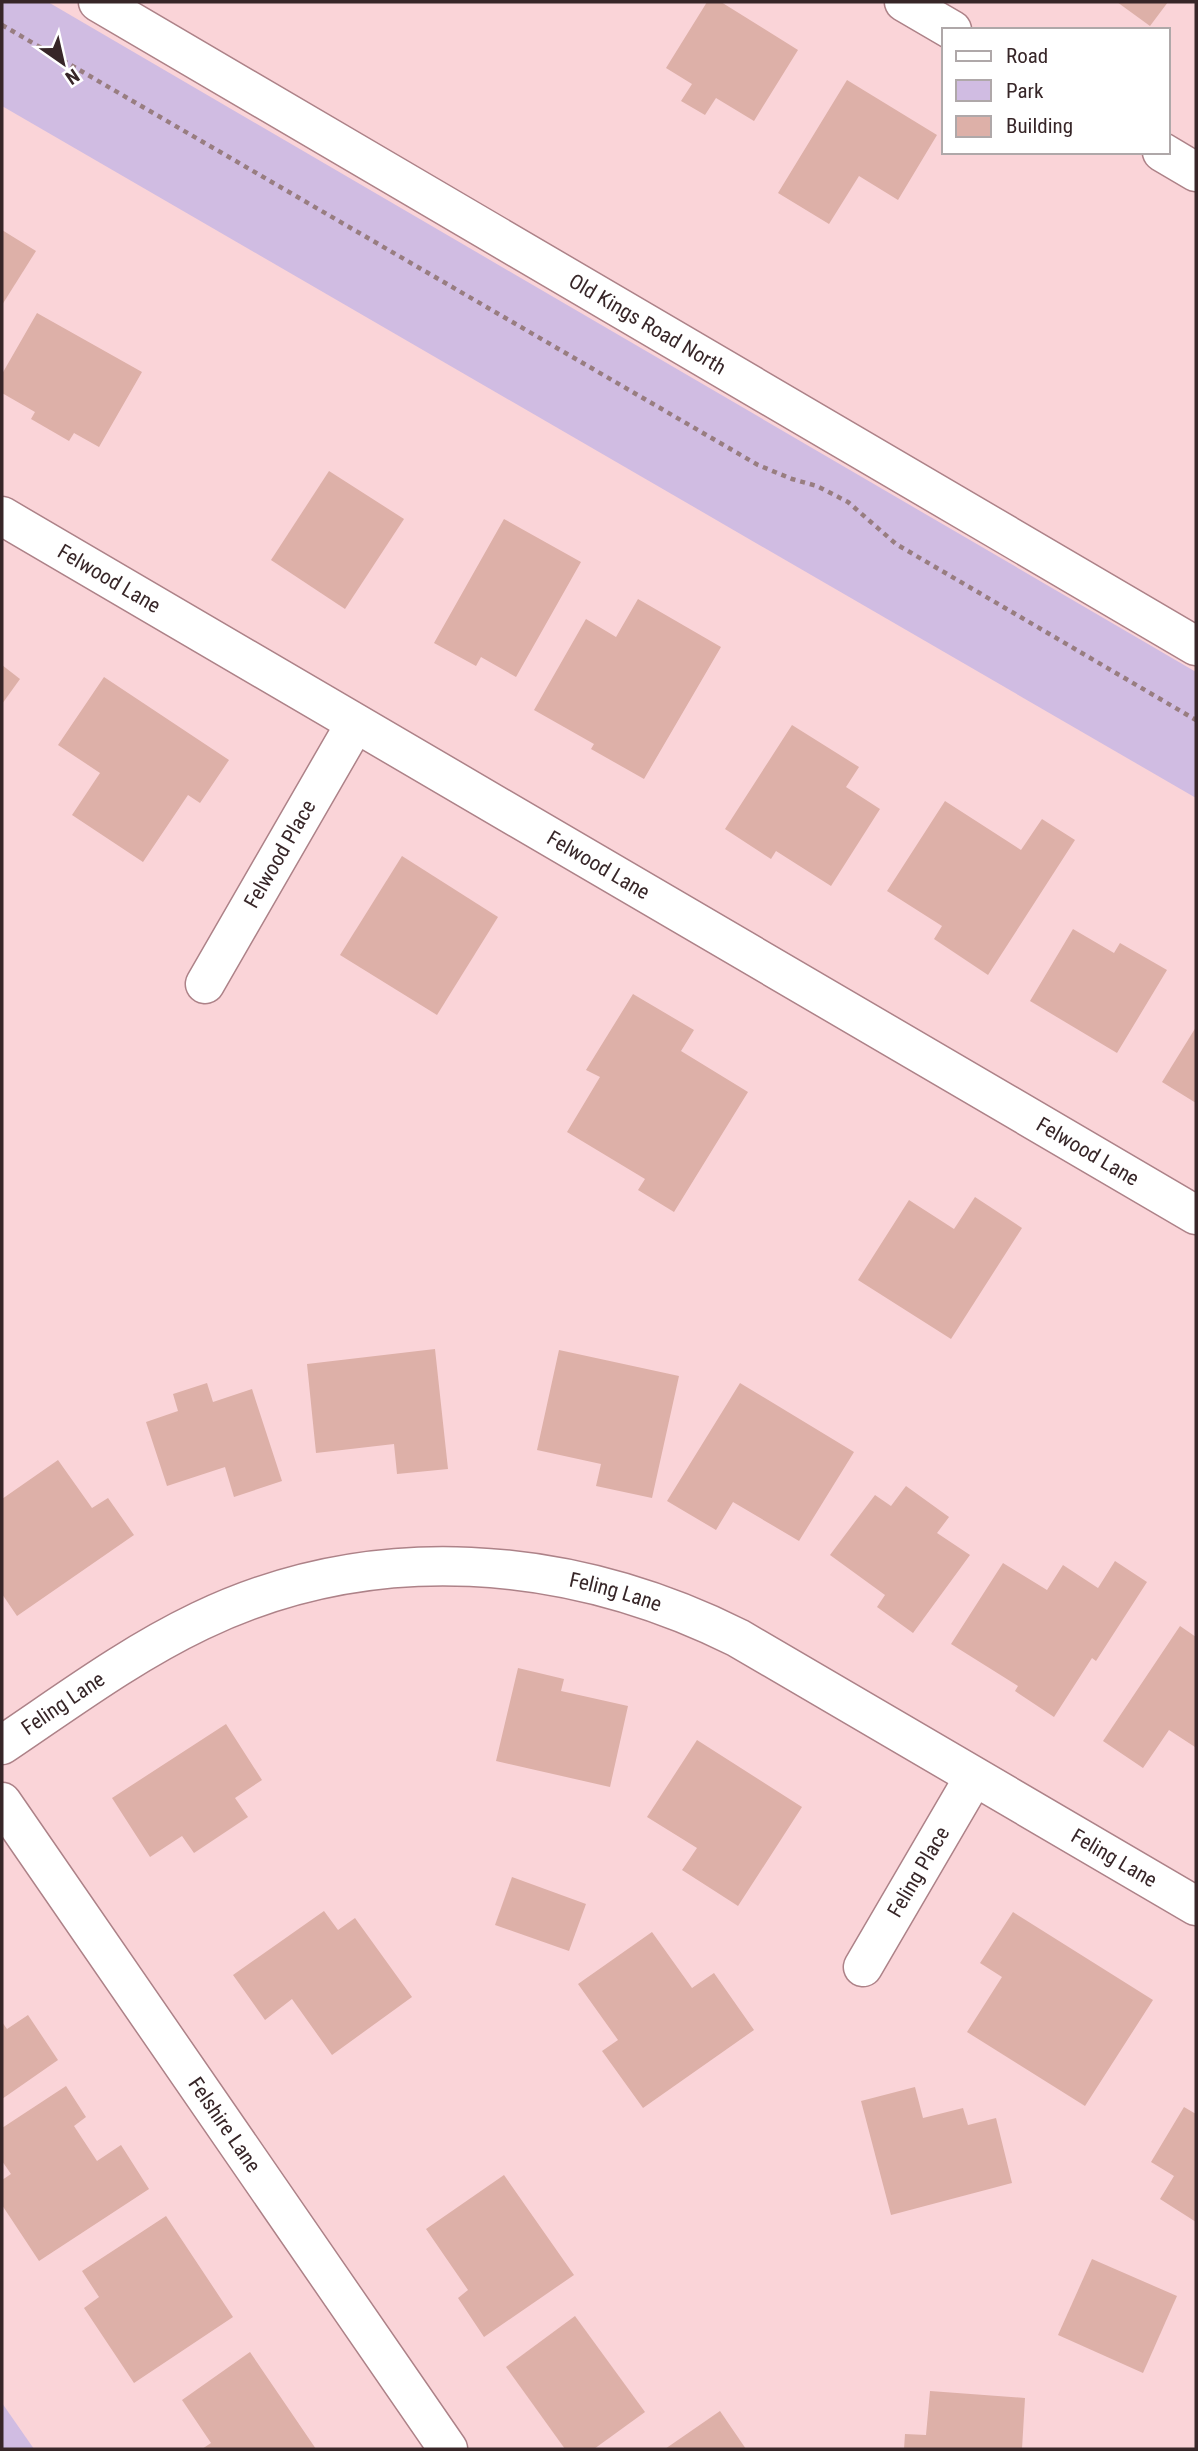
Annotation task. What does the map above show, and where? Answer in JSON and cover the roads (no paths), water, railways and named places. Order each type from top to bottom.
[{"type":"street","name":"Old Kings Road North","points":[[98,2],[1196,646]]},
{"type":"street","points":[[904,2],[949,28]]},
{"type":"street","points":[[1165,154],[1196,172]]},
{"type":"street","name":"Felwood Lane","points":[[2,516],[1196,1215]]},
{"type":"street","name":"Felwood Place","points":[[205,984],[355,724]]},
{"type":"street","name":"Feling Lane","points":[[2,1745],[156,1644],[201,1620],[248,1601],[346,1574],[395,1568],[475,1567],[536,1573],[598,1585],[681,1612],[738,1639],[1196,1906]]},
{"type":"street","name":"Feling Place","points":[[863,1967],[974,1777]]},
{"type":"street","name":"Felshire Lane","points":[[2,1802],[448,2449]]}]
